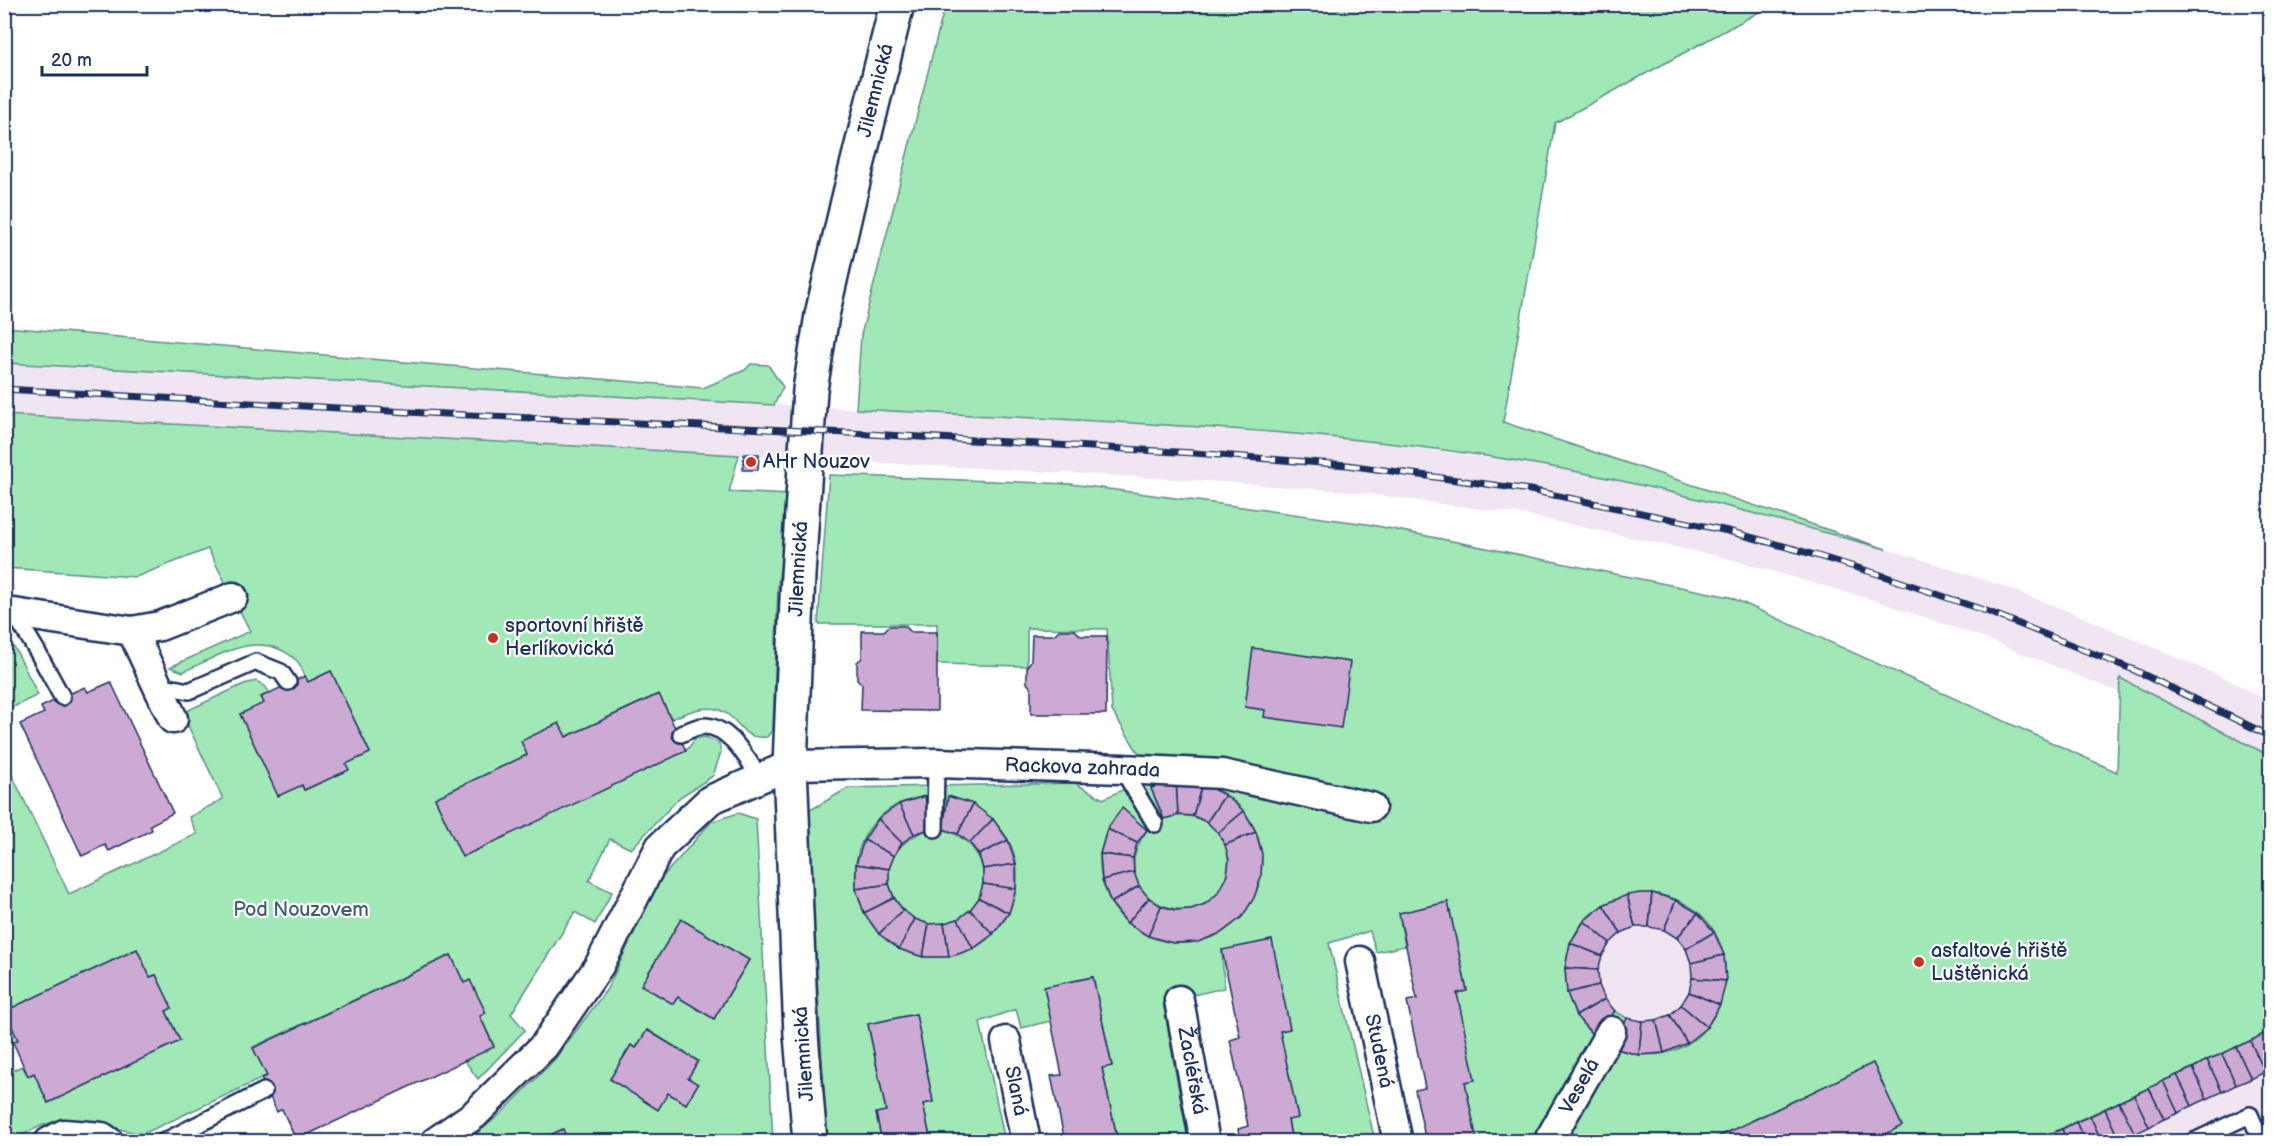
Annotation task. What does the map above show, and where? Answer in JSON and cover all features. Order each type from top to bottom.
[{"type":"street","name":"Jilemnická","points":[[810,1142],[801,1035],[790,765],[798,575],[810,390],[822,315],[897,4]]},
{"type":"street","points":[[9,613],[132,631],[160,626],[233,597]]},
{"type":"street","points":[[132,631],[173,719]]},
{"type":"street","name":"Rackova zahrada","points":[[790,765],[936,764],[1222,774],[1371,807]]},
{"type":"street","points":[[435,1142],[474,1115],[544,1046],[598,966],[660,847],[710,800],[790,765]]},
{"type":"street","name":"Studená","points":[[1360,961],[1398,1142]]},
{"type":"street","name":"Žacléřská","points":[[1179,1000],[1205,1142]]},
{"type":"street","name":"Veselá","points":[[1548,1142],[1616,1023]]},
{"type":"street","name":"Slaná","points":[[1006,1041],[1026,1142]]},
{"type":"street","points":[[49,1142],[64,1134],[102,1137],[109,1142]]},
{"type":"lane","points":[[9,613],[37,651],[62,697]]},
{"type":"lane","points":[[156,683],[189,691],[256,662],[281,672],[288,682]]},
{"type":"lane","points":[[681,734],[704,726],[723,732],[741,751],[760,778]]},
{"type":"lane","points":[[935,829],[936,764]]},
{"type":"lane","points":[[1122,769],[1155,824]]},
{"type":"lane","points":[[162,1142],[264,1091]]},
{"type":"lane","points":[[2192,1142],[2250,1115],[2262,1142]]},
{"type":"shaded area","points":[[5,363],[1196,427],[1349,439],[1534,464],[1634,483],[1733,508],[1808,523],[2000,585],[2076,614],[2229,680],[2270,702],[2270,765],[2123,694],[1979,636],[1870,599],[1722,557],[1525,515],[1344,491],[1192,480],[5,415]]},
{"type":"shaded area","points":[[1645,893],[1676,900],[1690,907],[1702,917],[1712,929],[1719,943],[1726,974],[1719,1005],[1712,1019],[1702,1031],[1690,1041],[1676,1048],[1645,1055],[1614,1048],[1600,1041],[1588,1031],[1578,1019],[1571,1005],[1564,974],[1571,943],[1578,929],[1588,917],[1600,907],[1614,900]]},
{"type":"shaded area","points":[[2265,1033],[2270,1044],[2270,1141],[2047,1142],[2044,1136]]},
{"type":"green space","points":[[945,5],[1772,5],[1555,123],[1503,422],[1886,549],[1623,481],[1451,451],[1281,433],[1196,427],[856,409],[861,335]]},
{"type":"green space","points":[[5,327],[703,388],[745,370],[751,364],[768,365],[783,387],[774,405],[5,363]]},
{"type":"green space","name":"Pod Nouzovem","points":[[5,415],[739,455],[729,492],[791,495],[778,583],[773,729],[767,737],[753,736],[744,731],[727,714],[720,710],[707,708],[672,719],[658,694],[566,737],[559,723],[527,755],[435,798],[462,856],[686,751],[696,738],[706,737],[719,743],[721,752],[713,776],[680,797],[631,849],[610,839],[589,881],[612,892],[595,924],[575,912],[511,1014],[525,1030],[478,1079],[465,1061],[494,1046],[480,1016],[485,1013],[464,983],[451,955],[253,1047],[267,1076],[143,1134],[97,1123],[62,1120],[40,1126],[12,1141],[5,1141],[5,1074],[22,1066],[28,1076],[34,1073],[48,1103],[180,1041],[166,1011],[171,1008],[156,975],[150,977],[137,949],[5,1011],[18,1040],[5,1047],[4,758],[69,894],[197,834],[189,817],[223,799],[182,713],[244,684],[256,681],[265,686],[269,692],[261,697],[264,703],[240,714],[305,790],[348,770],[346,764],[370,753],[331,671],[308,682],[299,663],[283,651],[269,646],[255,645],[226,652],[183,672],[170,667],[250,631],[208,549],[136,577],[5,568]]},
{"type":"green space","points":[[829,475],[1071,484],[1367,524],[1730,597],[2117,772],[2120,678],[2270,756],[2270,1044],[2265,1034],[2045,1136],[2047,1141],[1869,1141],[1902,1126],[1873,1064],[1708,1141],[1477,1141],[1465,1082],[1457,993],[1467,991],[1448,903],[1399,913],[1405,946],[1376,952],[1370,931],[1329,943],[1375,1141],[1292,1141],[1280,1031],[1290,1029],[1271,941],[1222,951],[1224,988],[1163,1002],[1188,1141],[1118,1141],[1102,1068],[1112,1066],[1093,977],[1045,987],[1051,1021],[1021,1028],[1016,1009],[980,1022],[1005,1141],[931,1141],[923,1104],[933,1102],[916,1014],[868,1024],[886,1111],[876,1113],[882,1141],[827,1141],[807,812],[848,788],[1075,783],[1103,799],[1153,776],[1112,711],[1107,629],[1027,628],[1027,666],[937,664],[937,624],[818,624]],"holes":[[[1164,783],[1200,784],[1223,793],[1248,817],[1259,842],[1262,867],[1256,891],[1244,912],[1227,929],[1205,940],[1180,943],[1153,938],[1138,931],[1119,914],[1109,900],[1102,881],[1100,859],[1105,837],[1122,808],[1147,830],[1135,856],[1136,878],[1146,895],[1164,906],[1184,909],[1203,905],[1219,891],[1228,867],[1224,842],[1215,829],[1197,818],[1178,816],[1164,819],[1151,789]],[[925,796],[930,829],[905,843],[892,860],[889,879],[895,898],[907,913],[923,923],[942,924],[962,916],[975,905],[983,884],[983,873],[977,854],[963,839],[943,829],[948,796],[983,812],[1006,837],[1014,853],[1017,869],[1016,888],[1011,907],[993,934],[981,944],[967,951],[933,957],[903,950],[879,933],[863,909],[856,880],[858,852],[872,825],[899,804]],[[1652,893],[1690,907],[1714,931],[1725,962],[1723,994],[1709,1023],[1686,1045],[1654,1054],[1614,1048],[1627,1018],[1615,1011],[1594,1036],[1581,1022],[1566,987],[1569,950],[1576,933],[1587,918],[1603,905],[1627,896]]]},
{"type":"green space","points":[[5,634],[17,652],[38,695],[5,711]]},
{"type":"green space","points":[[738,813],[756,819],[773,1141],[568,1141],[562,1130],[538,1141],[467,1142],[504,1111],[555,1059],[607,989],[659,881],[711,822]],"holes":[[[681,920],[749,960],[714,1019],[678,997],[673,1004]],[[648,1030],[698,1061],[688,1078],[686,1104],[668,1093],[658,1109],[610,1079],[631,1045],[636,1048]]]},
{"type":"building","name":"AHr Nouzov","points":[[744,454],[759,454],[758,470],[743,470]]},
{"type":"building","points":[[889,626],[905,626],[911,632],[937,632],[937,711],[861,710],[862,684],[857,679],[857,662],[862,658],[862,631],[884,631]]},
{"type":"building","points":[[1059,630],[1075,630],[1081,636],[1107,636],[1106,714],[1031,714],[1031,688],[1027,683],[1027,666],[1031,661],[1032,635],[1054,635]]},
{"type":"building","points":[[1253,648],[1350,662],[1341,728],[1264,717],[1265,710],[1245,707]]},
{"type":"building","points":[[331,671],[370,753],[346,764],[349,770],[304,790],[302,785],[278,796],[240,714],[264,703],[261,697],[305,676],[308,682]]},
{"type":"building","points":[[111,682],[173,813],[150,825],[152,830],[109,851],[105,845],[82,856],[20,724],[44,713],[41,707],[62,697],[85,687],[88,692]]},
{"type":"building","points":[[659,694],[686,751],[462,857],[435,798],[527,755],[521,741],[559,723],[566,737]]},
{"type":"building","points":[[1176,781],[1202,784],[1193,816],[1178,815]]},
{"type":"building","points":[[1176,781],[1178,815],[1164,819],[1151,788]]},
{"type":"building","points":[[1202,784],[1225,795],[1207,822],[1193,816]]},
{"type":"building","points":[[1225,795],[1244,811],[1218,833],[1207,822]]},
{"type":"building","points":[[925,796],[930,829],[914,834],[899,804]]},
{"type":"building","points":[[948,796],[973,804],[958,834],[943,829]]},
{"type":"building","points":[[899,804],[914,834],[902,843],[878,819]]},
{"type":"building","points":[[973,804],[993,819],[970,843],[958,834]]},
{"type":"building","points":[[1122,808],[1147,830],[1137,843],[1107,829]]},
{"type":"building","points":[[1244,811],[1256,832],[1225,845],[1218,833]]},
{"type":"building","points":[[878,819],[902,843],[894,856],[864,840]]},
{"type":"building","points":[[993,819],[1008,840],[979,855],[970,843]]},
{"type":"building","points":[[1107,829],[1137,843],[1133,858],[1100,854]]},
{"type":"building","points":[[1256,832],[1262,854],[1261,877],[1254,898],[1242,917],[1221,933],[1198,942],[1173,943],[1148,936],[1161,906],[1175,910],[1191,909],[1205,904],[1217,894],[1227,875],[1229,860],[1225,845]]},
{"type":"building","points":[[864,840],[894,856],[889,869],[856,864]]},
{"type":"building","points":[[1008,840],[1016,864],[983,869],[979,855]]},
{"type":"building","points":[[1100,854],[1133,858],[1134,872],[1102,880]]},
{"type":"building","points":[[856,864],[889,869],[889,884],[856,889]]},
{"type":"building","points":[[1016,864],[1016,889],[983,884],[983,869]]},
{"type":"building","points":[[1134,872],[1139,886],[1111,903],[1102,880]]},
{"type":"building","points":[[889,884],[894,898],[864,913],[856,889]]},
{"type":"building","points":[[983,884],[1016,889],[1009,913],[979,898]]},
{"type":"building","points":[[1139,886],[1149,898],[1127,923],[1111,903]]},
{"type":"building","points":[[1652,893],[1649,927],[1635,927],[1627,895]]},
{"type":"building","points":[[1652,893],[1676,900],[1664,930],[1649,927]]},
{"type":"building","points":[[1627,895],[1635,927],[1621,933],[1603,905]]},
{"type":"building","points":[[894,898],[903,910],[879,934],[864,913]]},
{"type":"building","points":[[979,898],[1009,913],[993,934],[970,910]]},
{"type":"building","points":[[1149,898],[1161,906],[1148,936],[1127,923]]},
{"type":"building","points":[[1676,900],[1698,913],[1677,938],[1664,930]]},
{"type":"building","points":[[1448,902],[1467,991],[1457,993],[1475,1080],[1465,1082],[1477,1142],[1426,1142],[1415,1090],[1425,1088],[1407,1001],[1417,999],[1399,913]]},
{"type":"building","points":[[1603,905],[1621,933],[1610,943],[1584,921]]},
{"type":"building","points":[[903,910],[915,919],[899,949],[879,934]]},
{"type":"building","points":[[970,910],[993,934],[973,949],[958,919]]},
{"type":"building","points":[[1698,913],[1714,932],[1686,949],[1677,938]]},
{"type":"building","points":[[681,919],[749,960],[714,1019],[678,997],[673,1004],[641,985]]},
{"type":"building","points":[[915,919],[929,924],[923,957],[899,949]]},
{"type":"building","points":[[958,919],[973,949],[949,957],[944,923]]},
{"type":"building","points":[[1584,921],[1610,943],[1602,956],[1570,943]]},
{"type":"building","points":[[944,923],[949,957],[923,957],[929,924]]},
{"type":"building","points":[[1714,932],[1724,955],[1691,963],[1686,949]]},
{"type":"building","points":[[1272,940],[1290,1029],[1280,1031],[1298,1118],[1288,1120],[1292,1142],[1240,1142],[1238,1129],[1248,1126],[1230,1040],[1240,1037],[1222,950]]},
{"type":"building","points":[[1570,943],[1602,956],[1598,970],[1565,968]]},
{"type":"building","points":[[137,949],[150,977],[156,975],[172,1008],[166,1011],[180,1041],[48,1103],[34,1073],[28,1076],[13,1042],[18,1040],[5,1011]]},
{"type":"building","points":[[451,955],[464,983],[470,980],[486,1013],[480,1016],[494,1047],[296,1140],[282,1109],[277,1112],[261,1078],[267,1076],[253,1048]]},
{"type":"building","points":[[1724,955],[1726,981],[1692,978],[1691,963]]},
{"type":"building","points":[[1565,968],[1598,970],[1599,985],[1567,993]]},
{"type":"building","points":[[1093,977],[1112,1066],[1102,1068],[1118,1142],[1065,1142],[1051,1076],[1062,1075],[1044,987]]},
{"type":"building","points":[[1692,978],[1726,981],[1720,1005],[1689,992]]},
{"type":"building","points":[[1599,985],[1605,999],[1576,1016],[1567,993]]},
{"type":"building","points":[[1689,992],[1720,1005],[1707,1027],[1681,1005]]},
{"type":"building","points":[[1605,999],[1615,1011],[1594,1036],[1576,1016]]},
{"type":"building","points":[[1681,1005],[1707,1027],[1687,1043],[1670,1015]]},
{"type":"building","points":[[916,1014],[933,1102],[923,1104],[931,1142],[882,1142],[876,1113],[886,1111],[868,1024]]},
{"type":"building","points":[[1670,1015],[1687,1043],[1664,1053],[1656,1020]]},
{"type":"building","points":[[1627,1018],[1642,1021],[1639,1055],[1613,1048]]},
{"type":"building","points":[[1656,1020],[1664,1053],[1639,1055],[1642,1021]]},
{"type":"building","points":[[647,1030],[698,1061],[688,1078],[698,1084],[686,1104],[668,1093],[658,1110],[610,1079],[631,1045],[636,1048]]},
{"type":"building","points":[[2265,1033],[2270,1044],[2270,1069],[2265,1072],[2250,1041]]},
{"type":"building","points":[[2250,1041],[2265,1072],[2251,1079],[2236,1047]]},
{"type":"building","points":[[2236,1047],[2251,1079],[2236,1085],[2222,1054]]},
{"type":"building","points":[[2222,1054],[2236,1085],[2222,1092],[2207,1060]]},
{"type":"building","points":[[2207,1060],[2222,1092],[2207,1099],[2193,1068]]},
{"type":"building","points":[[1873,1063],[1902,1126],[1869,1142],[1708,1142]]},
{"type":"building","points":[[2193,1068],[2207,1099],[2192,1106],[2177,1075]]},
{"type":"building","points":[[2177,1075],[2192,1106],[2178,1113],[2163,1081]]},
{"type":"building","points":[[2163,1081],[2178,1113],[2164,1119],[2149,1088]]},
{"type":"building","points":[[2149,1088],[2164,1119],[2149,1127],[2134,1095]]},
{"type":"building","points":[[2134,1095],[2149,1127],[2135,1134],[2119,1102]]},
{"type":"building","points":[[2119,1102],[2135,1134],[2119,1140],[2105,1109]]},
{"type":"building","points":[[2105,1109],[2119,1140],[2117,1142],[2102,1142],[2090,1116]]},
{"type":"building","points":[[2090,1116],[2102,1142],[2085,1142],[2076,1122]]},
{"type":"building","points":[[2076,1122],[2085,1142],[2067,1142],[2062,1129]]},
{"type":"building","points":[[563,1129],[568,1142],[537,1141]]},
{"type":"building","points":[[2062,1129],[2067,1142],[2048,1142],[2046,1136]]},
{"type":"railway","points":[[4,389],[1194,453],[1347,465],[1530,490],[1728,531],[1878,574],[1989,612],[2134,670],[2270,736]]},
{"type":"place","name":"AHr Nouzov","points":[[751,462]]},
{"type":"place","name":"sportovní hřiště Herlíkovická","points":[[493,638]]},
{"type":"place","name":"asfaltové hřiště Luštěnická","points":[[1919,962]]}]
